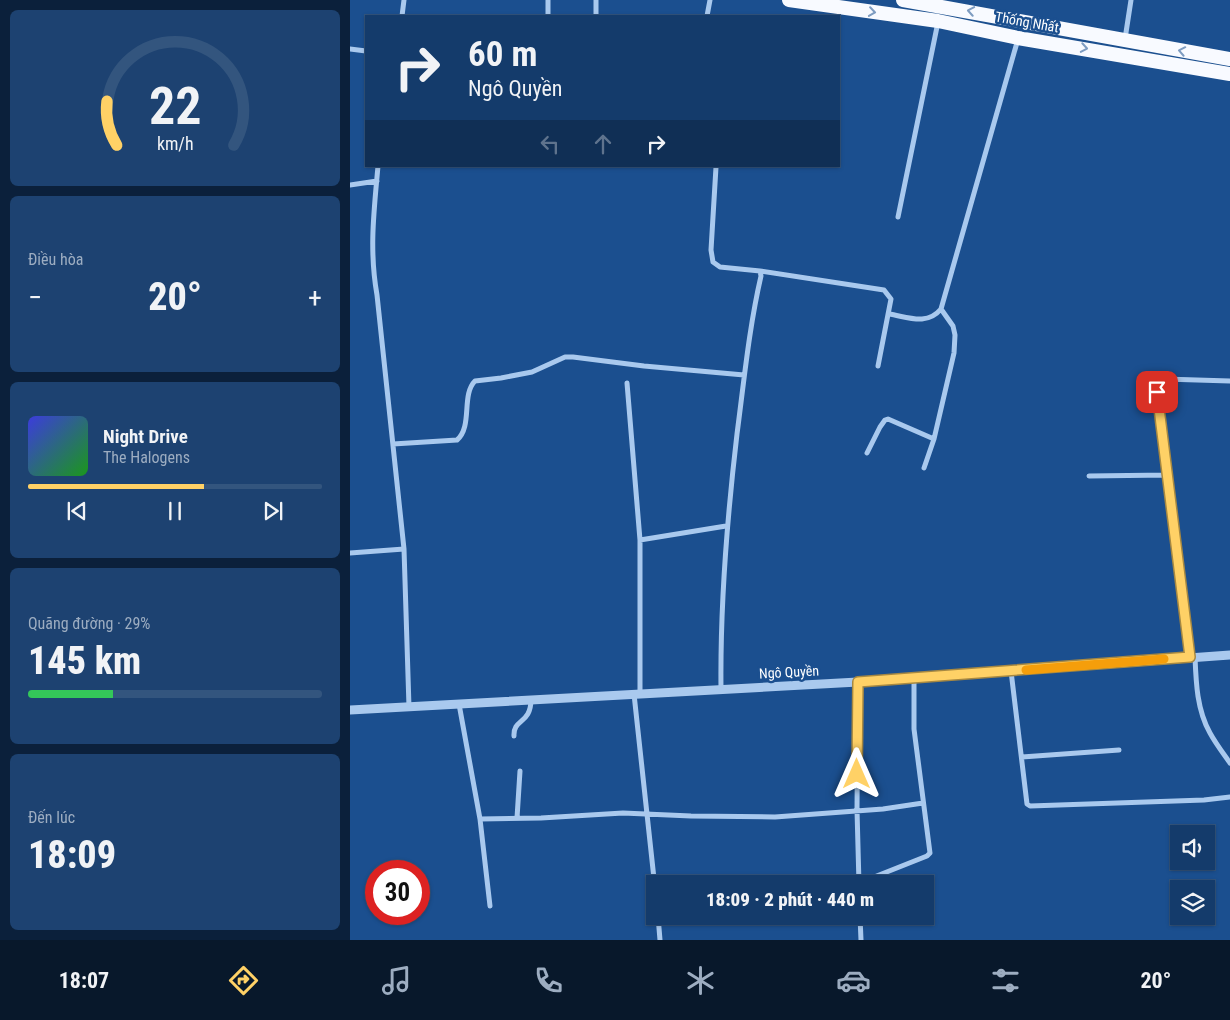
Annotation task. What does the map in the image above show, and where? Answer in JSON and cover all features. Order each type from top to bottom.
[{"type":"highway","name":"Thống Nhất","points":[[789,0],[938,21],[1018,38],[1230,74]]},
{"type":"highway","name":"Thống Nhất","points":[[903,0],[1230,59]]},
{"type":"highway","points":[[1057,44],[1059,28]]},
{"type":"street","points":[[402,15],[404,0]]},
{"type":"street","points":[[548,0],[548,15]]},
{"type":"street","points":[[596,0],[596,15]]},
{"type":"street","points":[[707,15],[710,0]]},
{"type":"street","points":[[1125,40],[1131,0]]},
{"type":"street","points":[[898,217],[938,21]]},
{"type":"street","points":[[889,314],[929,319],[935,316],[941,309],[1018,38]]},
{"type":"street","points":[[350,49],[365,51]]},
{"type":"street","points":[[378,167],[372,220],[372,270],[377,295],[404,549],[409,707]]},
{"type":"street","points":[[716,167],[711,250],[713,262],[720,267],[760,271],[884,290],[891,299],[878,366]]},
{"type":"street","points":[[350,185],[377,181]]},
{"type":"street","points":[[721,689],[720,632],[726,526],[744,375],[761,276],[760,271]]},
{"type":"street","points":[[924,468],[934,439],[954,353],[955,335],[953,326],[941,309]]},
{"type":"street","points":[[393,444],[457,440],[464,432],[470,389],[475,381],[532,372],[565,357],[744,375]]},
{"type":"street","points":[[1230,381],[1164,379],[1159,382],[1157,392],[1196,684],[1204,720],[1210,733],[1230,763]]},
{"type":"street","points":[[627,383],[640,540],[637,694],[654,875]]},
{"type":"street","points":[[867,453],[885,420],[888,419],[934,439]]},
{"type":"street","points":[[1089,476],[1168,475]]},
{"type":"street","points":[[640,540],[726,526]]},
{"type":"street","points":[[350,553],[404,549]]},
{"type":"street","name":"Ngô Quyền","points":[[350,710],[858,682],[1230,655]]},
{"type":"street","points":[[1011,671],[1026,802],[1030,806],[1204,800],[1230,797]]},
{"type":"street","points":[[881,875],[927,856],[930,853],[914,729],[914,678]]},
{"type":"street","points":[[858,682],[857,810],[859,875]]},
{"type":"street","points":[[514,736],[516,725],[524,720],[530,712],[531,699]]},
{"type":"street","points":[[459,704],[480,819],[490,906]]},
{"type":"street","points":[[1022,757],[1119,750]]},
{"type":"street","points":[[517,818],[520,771]]},
{"type":"street","points":[[480,819],[623,813],[775,817],[883,809],[923,803]]},
{"type":"street","points":[[659,925],[660,940]]},
{"type":"street","points":[[860,925],[861,940]]},
{"type":"slow traffic","points":[[1026,670],[1164,659]]},
{"type":"route","points":[[857,774],[858,682],[1190,657],[1157,392]]}]
